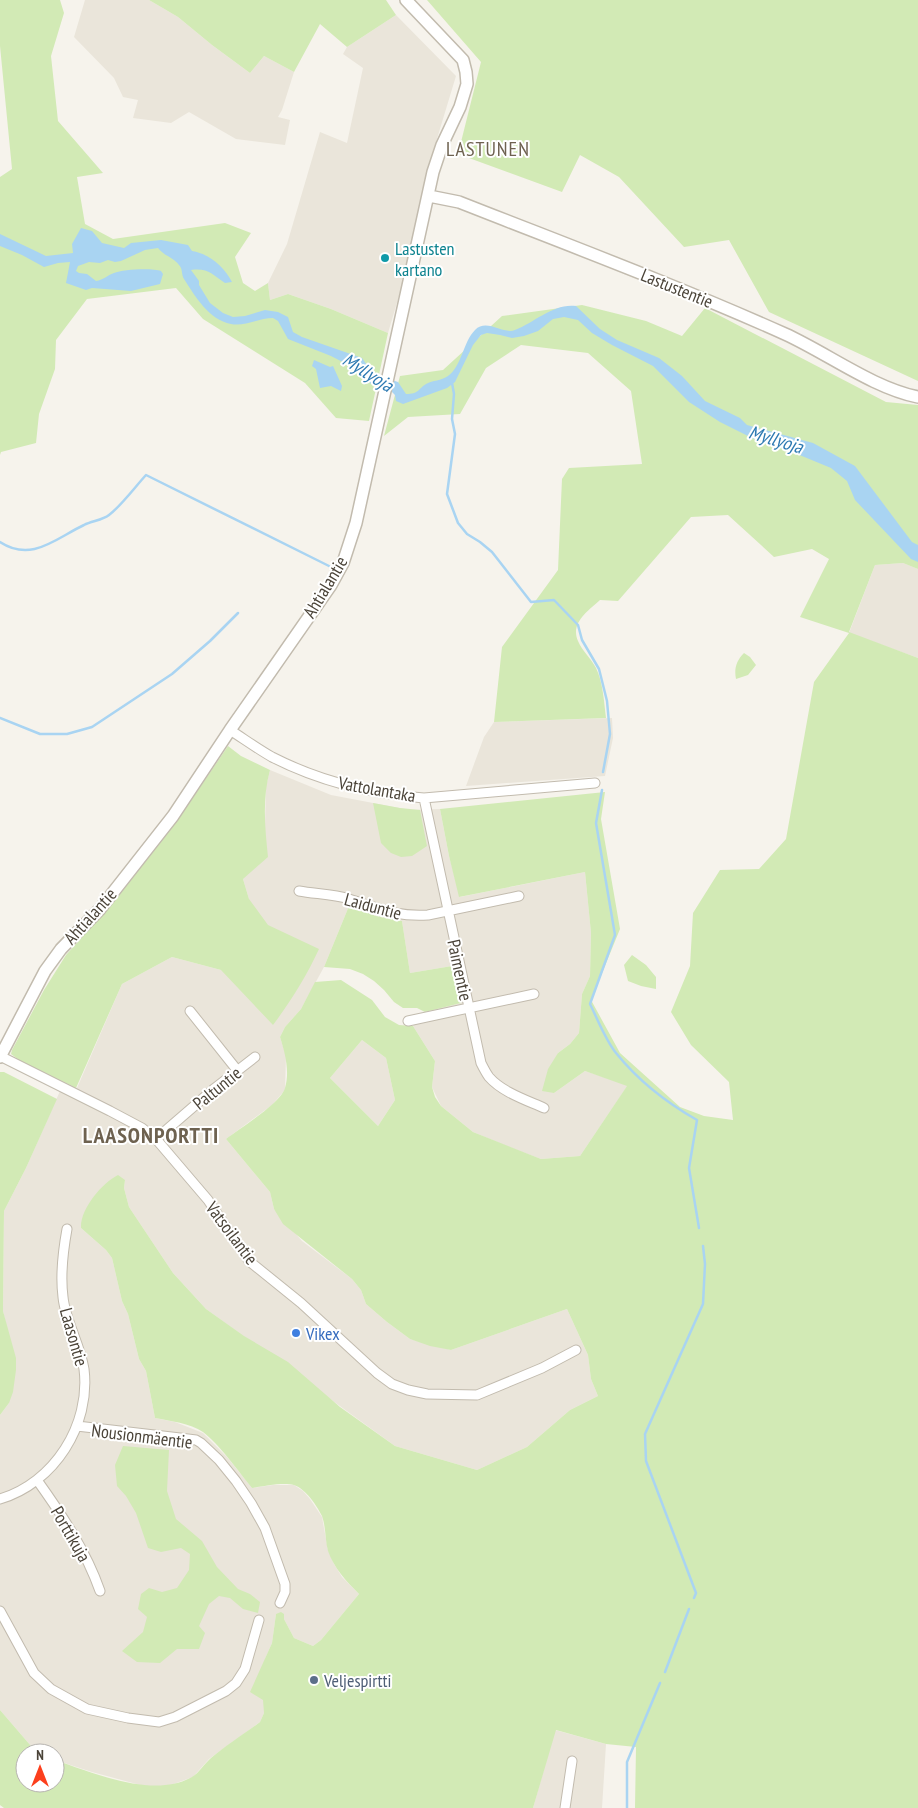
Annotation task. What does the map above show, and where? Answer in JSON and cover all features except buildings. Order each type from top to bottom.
[{"type":"street","name":"Ahtialantie","points":[[0,1057],[45,971],[60,949],[100,909],[173,816],[230,730],[331,585],[343,563],[351,542],[363,491],[437,158],[460,107],[467,84],[463,60],[406,0]]},
{"type":"street","name":"Lastustentie","points":[[429,196],[459,202],[702,298],[788,335],[891,389],[918,396]]},
{"type":"street","name":"Vattolantaka","points":[[230,730],[272,756],[302,771],[325,779],[378,792],[424,798],[595,783]]},
{"type":"street","name":"Paimentie","points":[[424,798],[481,1063],[489,1077],[508,1091],[544,1108]]},
{"type":"street","name":"Laiduntie","points":[[299,891],[349,899],[378,910],[403,915],[428,915],[519,896]]},
{"type":"street","points":[[408,1020],[534,994]]},
{"type":"street","points":[[190,1012],[237,1070]]},
{"type":"street","name":"Vatsoilantie","points":[[0,1057],[117,1114],[142,1128],[156,1139],[208,1200],[249,1260],[301,1302],[377,1373],[392,1384],[408,1390],[433,1395],[477,1395],[542,1368],[576,1350]]},
{"type":"street","name":"Paltuntie","points":[[156,1139],[255,1057]]},
{"type":"street","name":"Laasontie","points":[[0,1499],[21,1490],[37,1480],[57,1460],[77,1426],[84,1393],[84,1370],[78,1345],[64,1307],[63,1249],[67,1229]]},
{"type":"street","name":"Nousionmäentie","points":[[77,1426],[196,1440],[201,1443],[219,1460],[236,1481],[265,1528],[285,1584],[285,1592],[280,1603]]},
{"type":"street","name":"Porttikuja","points":[[37,1480],[64,1517],[96,1579],[100,1592]]},
{"type":"street","points":[[0,1611],[34,1673],[51,1689],[87,1709],[128,1718],[159,1722],[175,1717],[236,1684],[245,1669],[259,1620]]},
{"type":"street","points":[[565,1808],[572,1761]]},
{"type":"shaded area","points":[[85,0],[149,0],[178,17],[250,73],[264,56],[294,72],[278,117],[290,120],[285,145],[236,139],[189,112],[171,123],[133,118],[138,100],[123,97],[114,78],[74,37]]},
{"type":"shaded area","points":[[396,15],[456,76],[426,175],[427,190],[411,255],[388,333],[331,309],[288,294],[270,300],[268,283],[287,244],[320,132],[347,143],[363,68],[343,54],[347,47]]},
{"type":"shaded area","points":[[903,563],[918,569],[918,658],[849,633],[875,565]]},
{"type":"shaded area","points":[[612,718],[613,738],[605,776],[466,786],[484,737],[494,722]]},
{"type":"shaded area","points":[[270,770],[331,795],[410,810],[440,809],[449,856],[460,897],[585,872],[591,933],[590,976],[582,994],[579,1033],[570,1044],[558,1053],[554,1093],[585,1071],[628,1085],[580,1156],[541,1159],[473,1132],[441,1106],[432,1087],[435,1061],[413,1026],[425,1012],[460,1003],[452,966],[410,973],[402,921],[376,916],[349,906],[324,967],[301,1009],[285,1027],[280,1037],[286,1056],[285,1090],[272,1105],[226,1139],[270,1192],[274,1209],[302,1241],[352,1279],[361,1290],[366,1304],[410,1339],[451,1350],[567,1309],[588,1355],[591,1379],[598,1396],[570,1410],[527,1447],[477,1470],[395,1446],[206,1309],[173,1273],[129,1207],[124,1188],[125,1180],[81,1228],[106,1250],[112,1258],[139,1359],[146,1371],[155,1418],[175,1422],[203,1433],[227,1457],[252,1488],[294,1485],[303,1491],[322,1517],[328,1550],[334,1564],[342,1577],[359,1594],[321,1640],[313,1646],[294,1638],[284,1619],[276,1614],[272,1643],[265,1659],[264,1713],[260,1722],[209,1759],[193,1777],[168,1786],[144,1786],[65,1763],[65,1743],[28,1743],[0,1710],[0,1415],[9,1403],[8,1333],[3,1311],[4,1211],[26,1168],[64,1082],[77,1088],[122,984],[172,957],[221,970],[249,899],[243,879],[265,824],[266,786]]},
{"type":"shaded area","points":[[362,1040],[386,1058],[395,1100],[378,1126],[330,1078]]},
{"type":"shaded area","points":[[555,1730],[606,1744],[602,1808],[533,1808]]},
{"type":"green space","points":[[0,0],[60,0],[64,13],[51,56],[58,121],[103,173],[77,177],[85,224],[113,239],[225,223],[251,233],[235,257],[243,283],[255,291],[268,283],[270,300],[288,294],[331,309],[388,333],[369,421],[336,418],[305,383],[203,319],[176,288],[87,299],[56,340],[55,369],[39,414],[36,443],[1,452],[0,455],[0,177],[12,169],[0,46]]},
{"type":"green space","points":[[149,0],[386,0],[396,15],[347,47],[320,24],[294,72],[264,56],[250,73],[178,17]]},
{"type":"green space","points":[[427,0],[918,0],[918,381],[769,312],[729,240],[684,247],[619,177],[580,155],[562,192],[458,154],[481,62]]},
{"type":"green space","points":[[582,305],[646,321],[682,336],[705,308],[886,402],[918,405],[918,569],[903,563],[875,565],[849,632],[918,658],[918,1808],[635,1808],[636,1747],[606,1744],[556,1730],[533,1808],[4,1808],[0,1805],[0,1710],[28,1743],[15,1743],[15,1793],[65,1793],[65,1763],[124,1782],[142,1785],[177,1783],[195,1775],[208,1760],[260,1722],[264,1713],[263,1700],[250,1692],[272,1643],[276,1614],[281,1612],[284,1614],[284,1619],[294,1638],[313,1646],[321,1640],[359,1594],[337,1569],[328,1551],[322,1516],[303,1490],[294,1485],[285,1484],[252,1488],[222,1451],[203,1432],[186,1424],[155,1418],[146,1371],[139,1359],[112,1258],[106,1250],[81,1228],[84,1213],[93,1197],[112,1179],[118,1175],[125,1180],[124,1188],[129,1207],[173,1273],[206,1309],[244,1336],[288,1362],[340,1407],[395,1446],[477,1470],[527,1447],[570,1410],[598,1396],[591,1379],[588,1355],[567,1309],[451,1350],[430,1346],[410,1339],[366,1304],[361,1290],[352,1279],[283,1224],[274,1209],[270,1192],[226,1139],[268,1108],[282,1094],[285,1088],[287,1069],[280,1037],[285,1027],[301,1009],[315,982],[341,980],[372,1000],[385,1017],[399,1025],[413,1026],[435,1061],[432,1087],[435,1097],[441,1106],[473,1132],[541,1159],[580,1156],[627,1086],[585,1071],[554,1093],[542,1091],[548,1069],[558,1053],[570,1044],[579,1033],[582,994],[590,976],[591,933],[585,872],[459,897],[440,809],[605,792],[601,819],[620,929],[591,1000],[620,1053],[680,1107],[704,1116],[733,1120],[729,1082],[691,1045],[671,1012],[690,966],[693,913],[720,870],[759,869],[786,839],[814,682],[849,633],[800,617],[829,559],[812,549],[774,557],[728,515],[691,517],[618,601],[600,600],[578,623],[576,635],[582,648],[594,664],[600,679],[606,718],[494,722],[502,647],[558,570],[562,479],[569,468],[642,464],[631,391],[588,353],[521,345],[486,368],[460,414],[408,417],[384,436],[400,376],[443,370],[502,316]],"holes":[[[362,1040],[386,1058],[395,1100],[378,1126],[330,1078]]]},
{"type":"green space","points":[[744,653],[756,665],[748,675],[736,679],[736,665]]},
{"type":"green space","points":[[228,746],[241,756],[270,770],[265,803],[268,857],[243,879],[249,899],[268,925],[319,949],[286,1007],[273,1025],[221,970],[172,957],[122,984],[76,1088],[19,1060],[11,1054],[12,1050],[44,990],[66,955],[113,903],[175,824]]},
{"type":"green space","points":[[373,803],[420,810],[427,846],[412,856],[401,857],[391,853],[381,843]]},
{"type":"green space","points":[[349,906],[376,916],[402,921],[410,973],[452,966],[461,1003],[425,1012],[417,1008],[403,1008],[394,1002],[374,981],[363,974],[350,969],[324,967]]},
{"type":"green space","points":[[632,955],[646,965],[656,977],[656,989],[628,981],[624,965]]},
{"type":"green space","points":[[0,1072],[4,1072],[57,1099],[4,1211],[3,1311],[16,1358],[16,1370],[13,1392],[9,1403],[0,1415]]},
{"type":"green space","points":[[123,1446],[169,1450],[167,1491],[176,1519],[202,1541],[217,1567],[238,1589],[250,1594],[260,1602],[258,1613],[243,1609],[230,1598],[219,1596],[209,1604],[199,1626],[205,1633],[199,1649],[177,1649],[160,1663],[137,1662],[122,1651],[143,1632],[147,1617],[138,1609],[141,1594],[149,1588],[162,1592],[177,1588],[189,1570],[190,1554],[181,1548],[161,1552],[148,1548],[136,1513],[126,1496],[117,1486],[115,1465]]},
{"type":"water","name":"Myllyoja","points":[[81,228],[92,231],[102,243],[124,248],[131,243],[161,240],[188,245],[192,251],[205,255],[216,262],[232,282],[225,283],[206,271],[191,270],[210,303],[223,313],[233,317],[245,316],[265,310],[278,312],[288,317],[293,332],[302,337],[362,358],[373,374],[398,382],[406,394],[416,392],[426,384],[443,379],[453,372],[471,335],[480,327],[490,326],[510,331],[515,330],[552,310],[560,307],[576,306],[600,329],[617,340],[659,358],[682,376],[705,401],[740,418],[747,425],[813,443],[855,466],[912,542],[918,545],[918,562],[911,559],[855,500],[847,481],[831,468],[785,449],[754,439],[720,422],[689,402],[653,366],[592,333],[578,320],[564,317],[553,319],[538,331],[512,338],[487,333],[481,335],[473,345],[455,382],[447,388],[403,404],[396,401],[395,395],[389,389],[371,384],[360,371],[331,356],[288,339],[278,321],[273,318],[236,325],[216,318],[193,293],[184,279],[179,265],[158,248],[145,250],[121,261],[89,262],[78,266],[76,271],[87,274],[96,281],[114,273],[131,270],[157,270],[163,274],[160,284],[131,291],[92,288],[86,290],[66,283],[70,262],[44,267],[0,246],[0,234],[46,256],[73,253],[72,244]]},
{"type":"water","points":[[314,360],[330,367],[333,366],[342,386],[341,391],[331,386],[320,388],[316,369],[312,366]]},
{"type":"waterway","points":[[452,383],[454,394],[452,419],[455,434],[447,494],[458,523],[467,534],[492,552],[531,602],[554,600],[578,625],[582,640],[599,669],[607,701],[610,734],[603,772]]},
{"type":"waterway","points":[[0,542],[12,548],[23,550],[33,549],[54,542],[84,525],[109,515],[146,475],[329,566]]},
{"type":"waterway","points":[[0,718],[40,734],[67,734],[92,727],[172,674],[210,641],[238,613]]},
{"type":"waterway","points":[[602,790],[596,823],[615,935],[590,1004],[608,1042],[624,1063],[653,1090],[697,1120],[689,1168],[699,1228]]},
{"type":"waterway","points":[[694,1598],[696,1593],[646,1461],[645,1434],[703,1304],[705,1264],[703,1246]]},
{"type":"waterway","points":[[665,1672],[689,1609]]},
{"type":"waterway","points":[[627,1808],[627,1762],[660,1683]]},
{"type":"place","name":"Lastusten kartano","points":[[385,258]]},
{"type":"place","name":"Vikex","points":[[296,1333]]},
{"type":"place","name":"Veljespirtti","points":[[314,1680]]},
{"type":"district","name":"LASTUNEN","points":[[488,149]]},
{"type":"district","name":"LAASONPORTTI","points":[[151,1135]]}]
